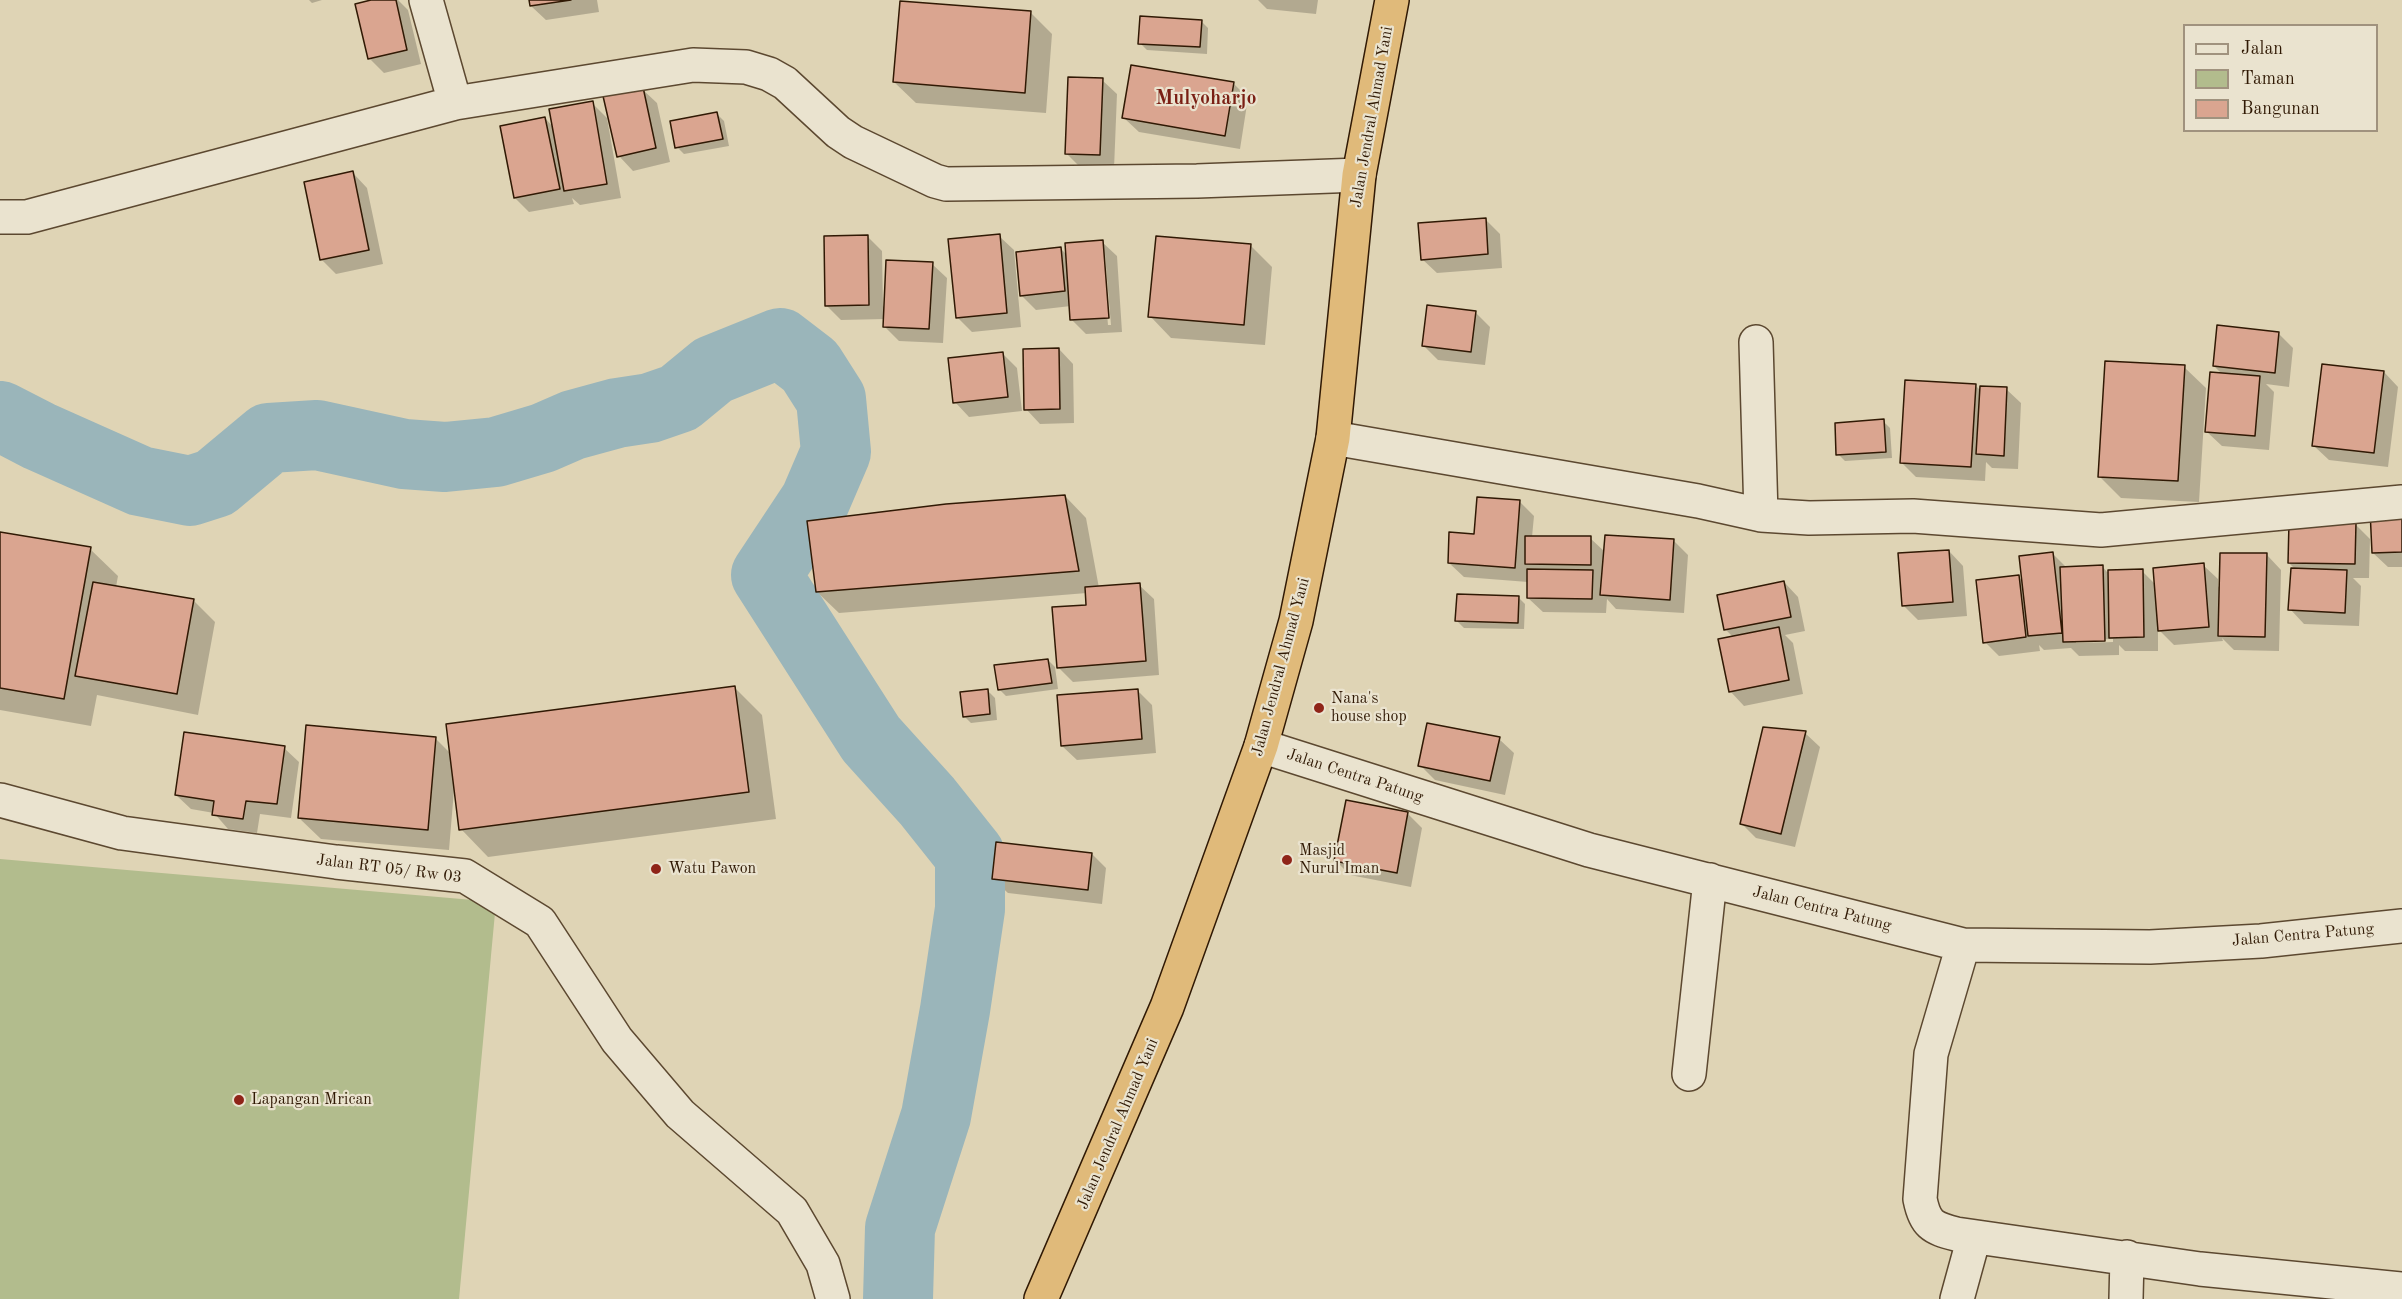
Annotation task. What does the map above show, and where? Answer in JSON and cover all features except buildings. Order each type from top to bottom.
[{"type":"highway","name":"Jalan Jendral Ahmad Yani","points":[[1041,1299],[1167,1007],[1261,746],[1296,621],[1333,438],[1359,176],[1392,0]]},
{"type":"street","points":[[426,0],[455,104]]},
{"type":"street","points":[[0,217],[27,217],[455,104],[693,65],[746,67],[768,74],[785,83],[838,132],[853,142],[946,184],[1197,181],[1359,176]]},
{"type":"street","points":[[1756,342],[1761,515]]},
{"type":"street","points":[[1333,438],[1698,501],[1761,515],[1809,518],[1913,516],[2101,530],[2402,502]]},
{"type":"street","name":"Jalan Centra Patung","points":[[1261,746],[1589,850],[1963,945],[2150,947],[2260,941],[2402,926]]},
{"type":"street","name":"Jalan RT 05/ Rw 03","points":[[0,800],[122,833],[336,862],[465,876],[540,922],[617,1040],[680,1114],[792,1211],[823,1264],[833,1299]]},
{"type":"street","points":[[1689,1074],[1710,880]]},
{"type":"street","points":[[1963,945],[1931,1054],[1920,1199],[1923,1215],[1935,1229],[1974,1237],[2200,1269],[2402,1289]]},
{"type":"street","points":[[1957,1299],[1974,1237]]},
{"type":"street","points":[[2126,1299],[2127,1257]]},
{"type":"green space","name":"Lapangan Mrican","points":[[0,859],[496,902],[459,1299],[0,1299]]},
{"type":"waterway","points":[[0,416],[140,481],[190,491],[215,483],[269,438],[317,435],[404,454],[445,457],[496,452],[543,438],[573,425],[617,413],[650,408],[679,398],[713,370],[780,343],[810,366],[831,399],[836,452],[815,501],[766,575],[871,739],[927,801],[970,855],[970,909],[955,1010],[936,1116],[900,1228],[898,1299]]},
{"type":"place","name":"Nana's house shop","points":[[1319,708]]},
{"type":"place","name":"Masjid Nurul Iman","points":[[1287,860]]},
{"type":"place","name":"Watu Pawon","points":[[656,869]]},
{"type":"place","name":"Lapangan Mrican","points":[[239,1100]]},
{"type":"district","name":"Mulyoharjo","points":[[1206,99]]}]
